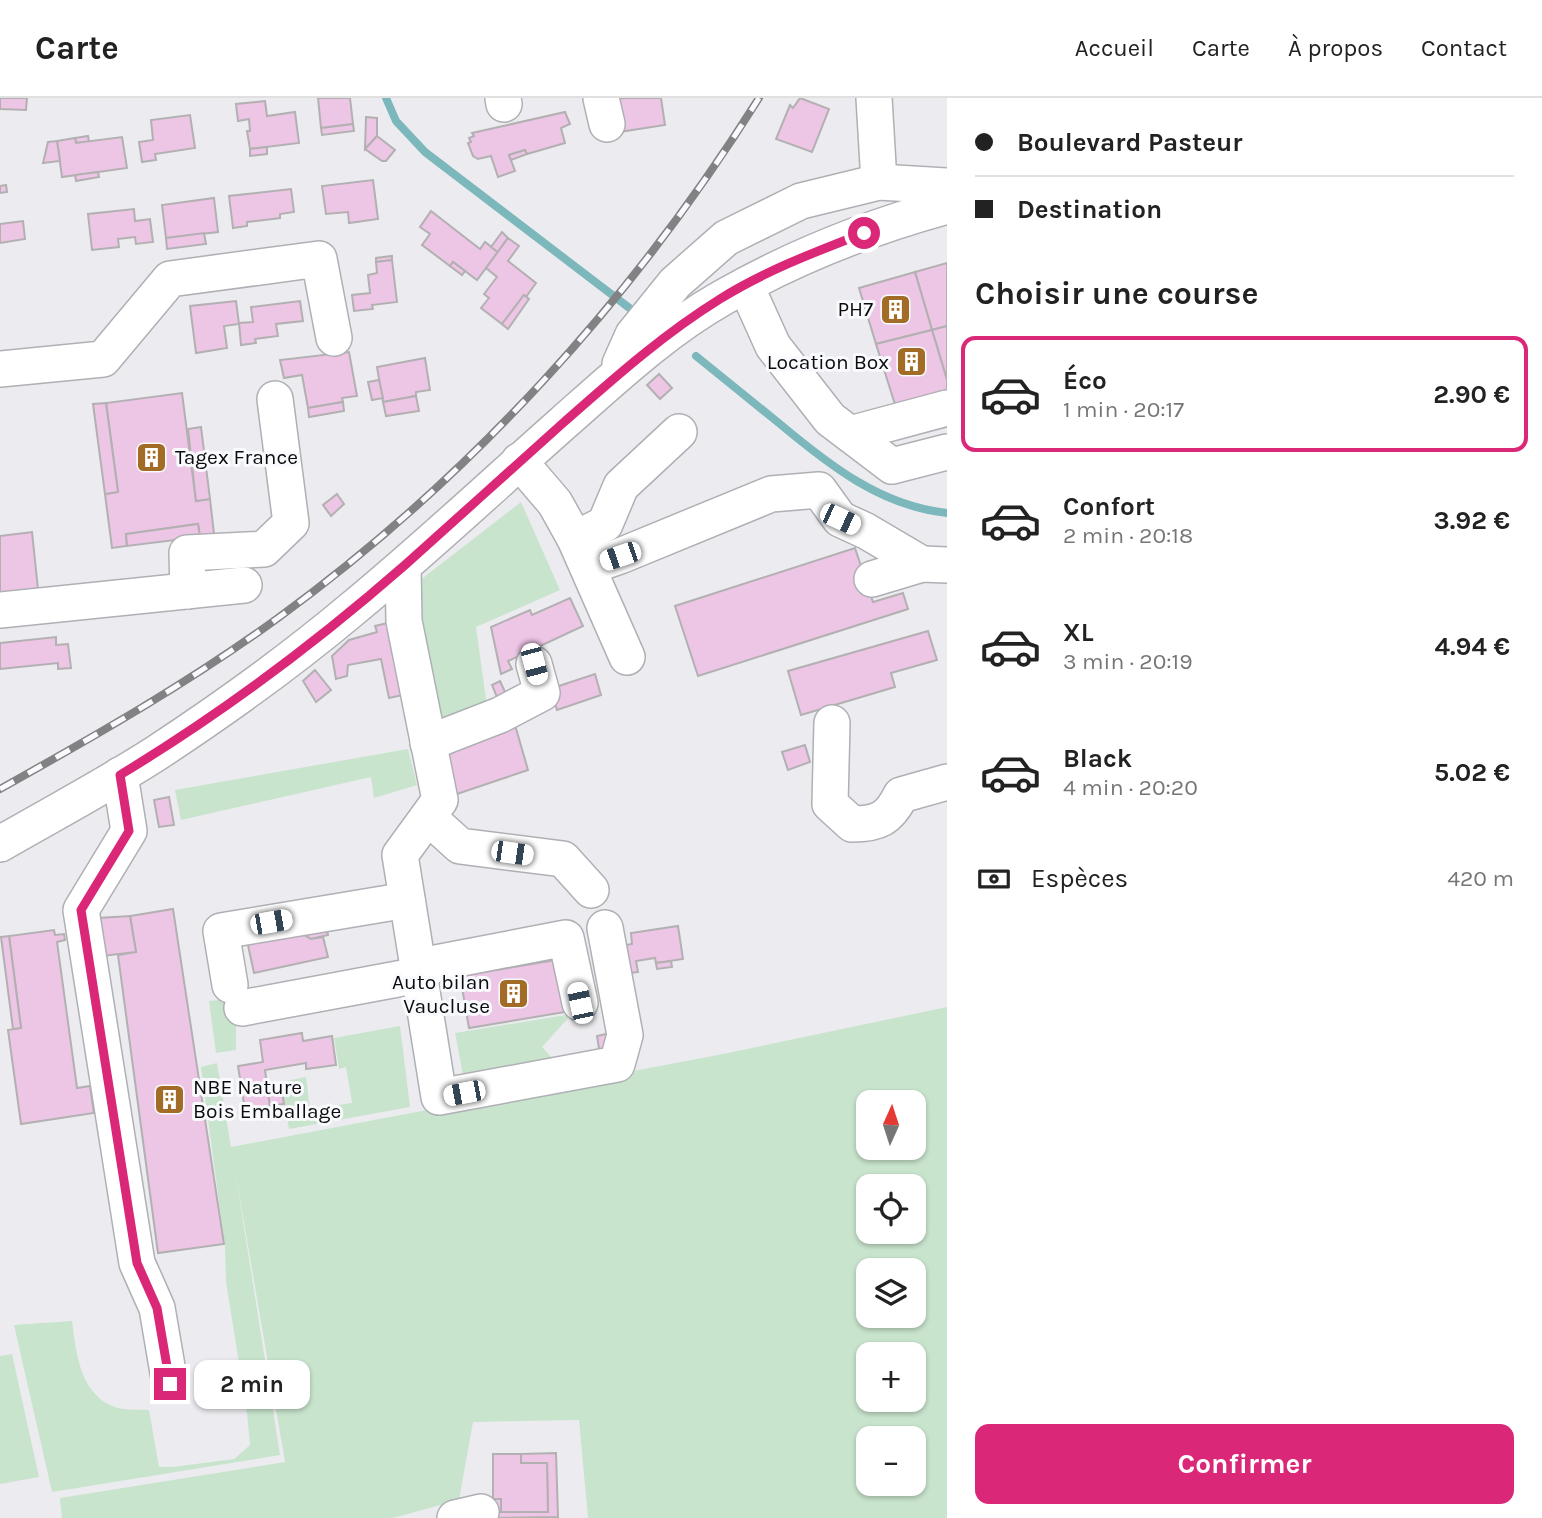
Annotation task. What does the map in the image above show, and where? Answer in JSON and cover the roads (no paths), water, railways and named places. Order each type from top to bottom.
[{"type":"street","points":[[874,98],[879,182]]},
{"type":"street","points":[[615,375],[633,335],[675,283],[726,238],[801,201],[879,182],[947,186]]},
{"type":"street","points":[[0,844],[153,755],[252,687],[403,567],[615,375],[671,331],[722,298],[802,258],[906,217],[947,206]]},
{"type":"street","points":[[0,369],[103,359],[170,279],[319,259],[334,338]]},
{"type":"street","points":[[746,286],[773,346],[830,419],[892,466],[947,452]]},
{"type":"street","points":[[188,591],[187,554],[264,549],[291,523],[275,399]]},
{"type":"street","points":[[850,434],[947,408]]},
{"type":"street","points":[[582,553],[605,524],[621,486],[679,432]]},
{"type":"street","points":[[519,461],[555,503],[582,553],[627,656]]},
{"type":"street","points":[[582,553],[620,556],[771,494],[818,490],[840,519],[935,564]]},
{"type":"street","points":[[872,579],[935,564]]},
{"type":"street","points":[[403,567],[404,621],[440,800],[400,855],[439,1097],[617,1064],[625,1035],[605,928]]},
{"type":"street","points":[[0,610],[244,585]]},
{"type":"street","points":[[428,743],[500,715],[542,694],[534,664]]},
{"type":"street","points":[[832,723],[830,804],[852,824],[874,824],[893,810],[901,795],[947,782]]},
{"type":"street","points":[[120,775],[129,831],[81,910],[137,1263],[157,1308],[170,1384]]},
{"type":"street","points":[[428,817],[460,846],[563,859],[591,890]]},
{"type":"street","points":[[407,900],[221,931],[236,997],[419,975],[436,963],[566,938],[580,1003]]},
{"type":"waterway","points":[[386,98],[396,121],[425,152],[632,310]]},
{"type":"waterway","points":[[696,356],[817,454],[857,481],[900,502],[947,513]]},
{"type":"railway","points":[[0,789],[142,708],[245,642],[349,564],[416,506],[481,445],[543,381],[602,314],[658,244],[759,98]]},
{"type":"place","name":"PH7","points":[[896,309]]},
{"type":"place","name":"Location Box","points":[[912,362]]},
{"type":"place","name":"Tagex France","points":[[152,457]]},
{"type":"place","name":"Auto bilan Vaucluse","points":[[513,994]]},
{"type":"place","name":"NBE Nature Bois Emballage","points":[[170,1099]]}]
